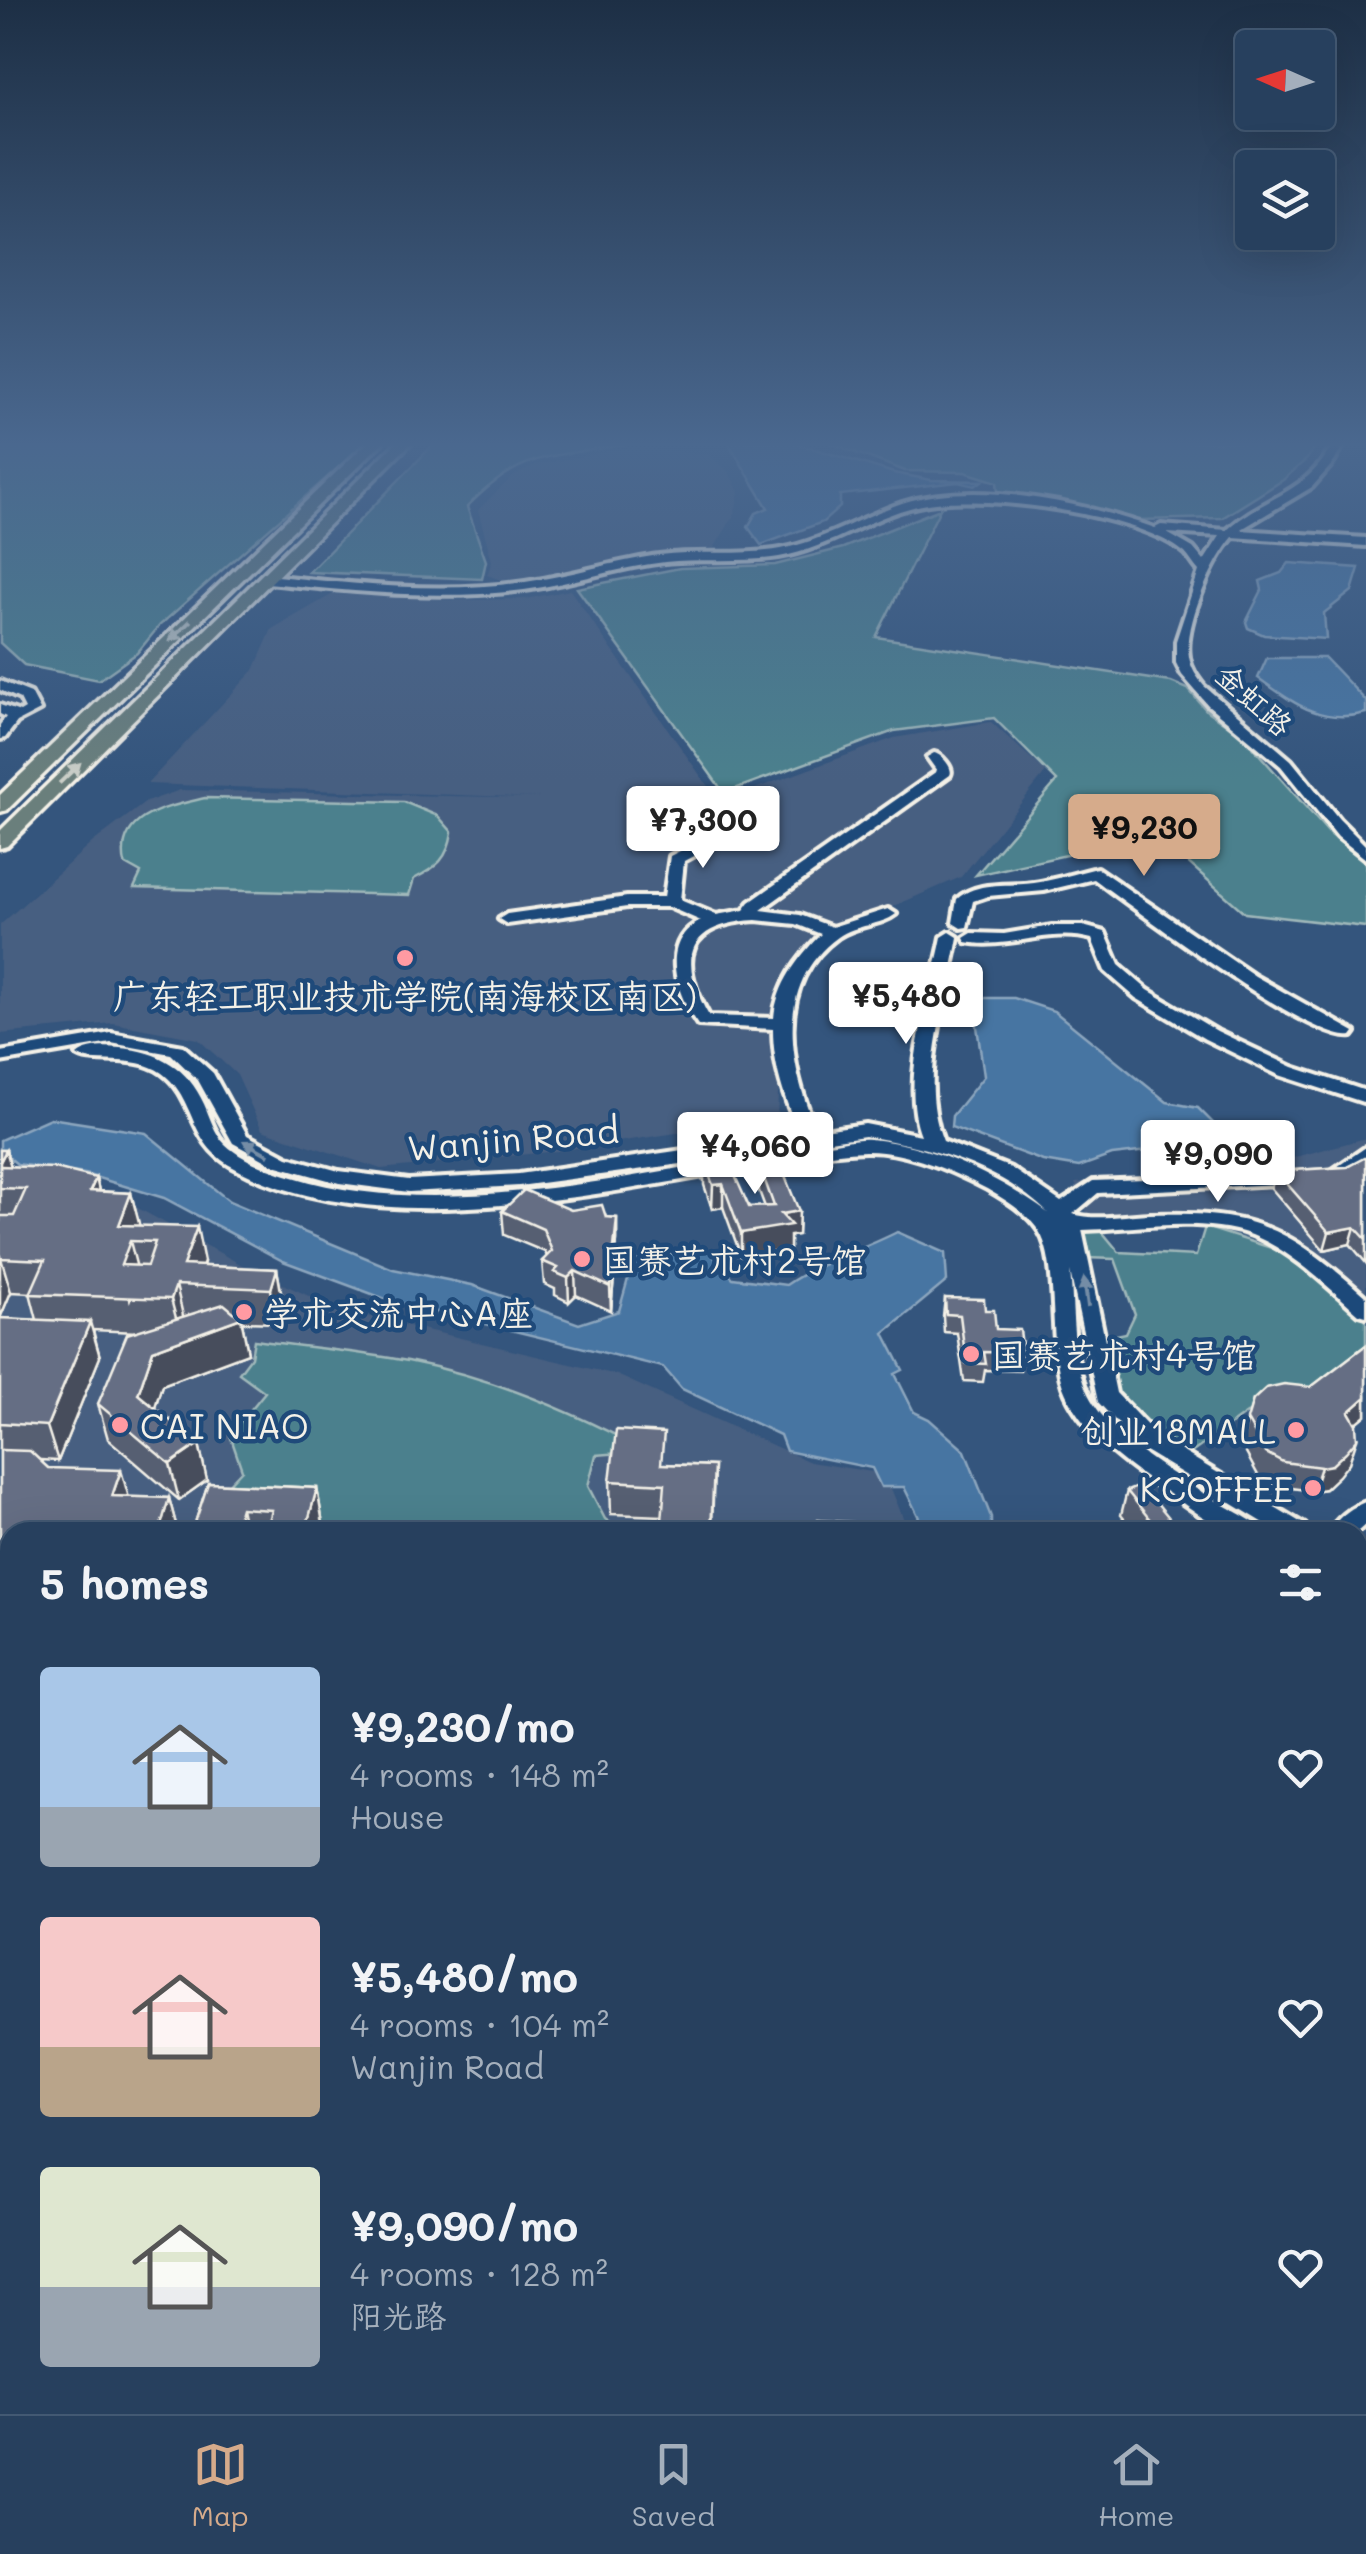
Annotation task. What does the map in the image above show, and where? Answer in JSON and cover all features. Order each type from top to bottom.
[{"type":"main road","points":[[0,806],[259,555]]},
{"type":"main road","points":[[0,842],[292,555]]},
{"type":"street","points":[[238,575],[266,581],[426,594],[519,592],[655,564],[798,555]]},
{"type":"street","points":[[1194,555],[1204,570]]},
{"type":"street","name":"金虹路","points":[[1218,555],[1204,570],[1182,642],[1183,664],[1194,685],[1257,734],[1290,768],[1344,837],[1366,854]]},
{"type":"street","name":"金虹路","points":[[1224,555],[1214,572],[1195,642],[1196,665],[1208,684],[1303,765],[1366,841]]},
{"type":"street","points":[[0,685],[26,696],[33,710],[19,718]]},
{"type":"street","points":[[0,709],[15,715],[0,736]]},
{"type":"street","points":[[750,913],[756,904],[945,772],[934,757]]},
{"type":"street","points":[[672,902],[676,859],[725,832]]},
{"type":"street","points":[[835,850],[853,857]]},
{"type":"street","points":[[935,1145],[924,1129],[922,1094],[966,900],[976,893],[1028,888],[1097,873],[1165,924],[1312,1016],[1346,1032]]},
{"type":"street","points":[[507,919],[591,905],[672,902],[715,921]]},
{"type":"street","points":[[779,1024],[704,1021],[679,961],[682,946],[698,928],[750,913],[796,919],[832,932]]},
{"type":"street","points":[[813,1144],[780,1048],[779,1024],[789,984],[832,932],[888,914]]},
{"type":"street","points":[[961,933],[997,942],[1069,930],[1099,936],[1110,967],[1142,994],[1211,1035],[1286,1070],[1366,1097]]},
{"type":"street","name":"Wanjin Road","points":[[0,1057],[112,1038],[176,1050],[206,1077],[240,1139],[281,1162],[339,1178],[409,1186],[519,1180],[813,1144],[867,1145],[906,1150],[1012,1195],[1059,1220]]},
{"type":"street","name":"Wanjin Road","points":[[0,1070],[106,1052],[160,1062],[185,1085],[204,1126],[220,1149],[266,1175],[329,1193],[406,1202],[521,1196],[813,1144],[865,1130],[913,1136],[1026,1183],[1059,1220]]},
{"type":"street","points":[[1235,1522],[1130,1455],[1080,1401],[1069,1359],[1052,1233],[1059,1220],[1093,1186],[1342,1175],[1366,1153]]},
{"type":"street","points":[[1059,1220],[1220,1221],[1262,1232],[1345,1289],[1366,1309]]},
{"type":"street","points":[[1059,1220],[1106,1396],[1150,1442],[1281,1522]]},
{"type":"shaded area","points":[[490,555],[659,555],[553,576],[501,580],[487,575]]},
{"type":"shaded area","points":[[1289,563],[1359,568],[1352,591],[1324,613],[1326,639],[1264,635],[1248,628],[1246,622],[1262,590],[1260,581],[1281,573]]},
{"type":"shaded area","name":"广东轻工职业技术学院(南海校区南区)","points":[[570,590],[719,802],[894,738],[991,722],[1046,772],[961,877],[832,933],[789,984],[780,1048],[777,1118],[557,1151],[381,1169],[262,1130],[237,1075],[198,1039],[113,1023],[0,1034],[0,925],[93,842],[146,802],[180,790],[542,798],[147,784],[254,670],[272,629],[333,594],[526,599]]},
{"type":"shaded area","points":[[1267,658],[1325,658],[1366,701],[1366,713],[1321,714],[1296,703],[1258,678]]},
{"type":"shaded area","points":[[973,998],[1014,998],[1054,1011],[1167,1102],[1198,1108],[1228,1138],[1220,1152],[1198,1158],[1166,1149],[1112,1155],[1079,1167],[1043,1161],[951,1127],[952,1116],[984,1076]]},
{"type":"shaded area","points":[[50,1118],[146,1133],[229,1201],[393,1269],[472,1285],[579,1324],[619,1311],[633,1261],[706,1248],[733,1278],[786,1285],[897,1232],[945,1253],[947,1281],[884,1333],[903,1370],[895,1374],[914,1412],[929,1419],[965,1451],[991,1522],[921,1522],[904,1487],[881,1487],[872,1468],[786,1451],[780,1435],[682,1389],[663,1367],[391,1301],[283,1261],[164,1198],[85,1174],[17,1164],[0,1150],[0,1140]]},
{"type":"shaded area","points":[[1366,1138],[1366,1294],[1265,1224],[1091,1223],[1075,1183],[1252,1169]]},
{"type":"shaded area","points":[[0,1173],[134,1206],[242,1265],[337,1309],[617,1375],[810,1462],[885,1474],[905,1522],[0,1522]]},
{"type":"green space","points":[[0,555],[240,555],[160,625],[137,653],[99,680],[24,665],[0,643]]},
{"type":"green space","points":[[326,555],[484,555],[486,561],[482,579],[309,572]]},
{"type":"green space","points":[[816,555],[917,555],[876,637],[1171,682],[1188,689],[1207,711],[1242,735],[1329,833],[1366,863],[1366,927],[1245,913],[1157,835],[976,875],[1057,781],[994,718],[894,731],[724,793],[577,588],[680,568],[775,565]]},
{"type":"green space","points":[[205,798],[404,802],[438,816],[452,832],[444,856],[414,879],[409,895],[134,888],[141,873],[125,864],[128,834],[147,816]]},
{"type":"green space","points":[[1076,1226],[1099,1228],[1119,1252],[1196,1256],[1205,1227],[1290,1254],[1366,1318],[1366,1352],[1290,1403],[1247,1413],[1183,1459],[1154,1440],[1110,1394],[1098,1339],[1126,1333],[1135,1314],[1115,1259],[1085,1258]]},
{"type":"green space","points":[[254,1340],[370,1354],[439,1368],[560,1409],[646,1451],[596,1455],[588,1486],[609,1522],[300,1522],[207,1507],[242,1470],[230,1435],[265,1392],[239,1373],[251,1357]]},
{"type":"building","points":[[727,1158],[749,1207],[774,1206],[760,1167],[780,1164],[799,1211],[781,1214],[791,1225],[741,1233],[723,1184],[713,1185],[704,1162]]},
{"type":"building","points":[[1364,1158],[1366,1239],[1355,1227],[1329,1232],[1276,1171],[1347,1167]]},
{"type":"building","points":[[0,1166],[55,1168],[96,1178],[90,1191],[131,1193],[119,1225],[197,1227],[183,1265],[277,1269],[271,1289],[176,1285],[171,1299],[30,1294],[45,1260],[0,1260],[0,1216],[14,1216],[26,1189],[0,1188]],"holes":[[[130,1241],[155,1242],[147,1266],[121,1265]]]},
{"type":"building","points":[[524,1190],[571,1210],[602,1205],[606,1217],[617,1218],[610,1287],[575,1271],[568,1278],[542,1261],[552,1251],[543,1229],[502,1211]]},
{"type":"building","points":[[945,1298],[984,1299],[985,1310],[994,1310],[996,1329],[1020,1330],[1023,1353],[984,1352],[986,1364],[966,1363],[960,1315],[946,1314]]},
{"type":"building","points":[[224,1304],[241,1318],[153,1350],[138,1394],[199,1444],[170,1464],[98,1404],[127,1334]]},
{"type":"building","points":[[0,1318],[90,1322],[47,1426],[0,1423]]},
{"type":"building","name":"创业18MALL","points":[[1366,1345],[1366,1397],[1349,1412],[1356,1424],[1357,1439],[1346,1452],[1332,1465],[1321,1467],[1283,1462],[1266,1453],[1247,1420],[1253,1400],[1266,1388],[1284,1384],[1311,1387]]},
{"type":"building","points":[[616,1430],[664,1433],[661,1464],[714,1466],[711,1522],[662,1521],[665,1484],[610,1481]]},
{"type":"building","points":[[0,1450],[30,1451],[48,1468],[121,1470],[112,1496],[169,1498],[162,1522],[0,1522]]},
{"type":"building","points":[[208,1483],[317,1488],[308,1522],[269,1522],[272,1510],[241,1508],[237,1522],[195,1522]]},
{"type":"building","points":[[1142,1485],[1173,1522],[1152,1522],[1127,1491]]},
{"type":"place","name":"广东轻工职业技术学院(南海校区南区)","points":[[405,958]]},
{"type":"place","name":"国赛艺术村2号馆","points":[[582,1259]]},
{"type":"place","name":"学术交流中心A座","points":[[244,1312]]},
{"type":"place","name":"国赛艺术村4号馆","points":[[971,1354]]},
{"type":"place","name":"CAI NIAO","points":[[120,1425]]},
{"type":"place","name":"创业18MALL","points":[[1296,1430]]},
{"type":"place","name":"KCOFFEE","points":[[1313,1488]]}]
